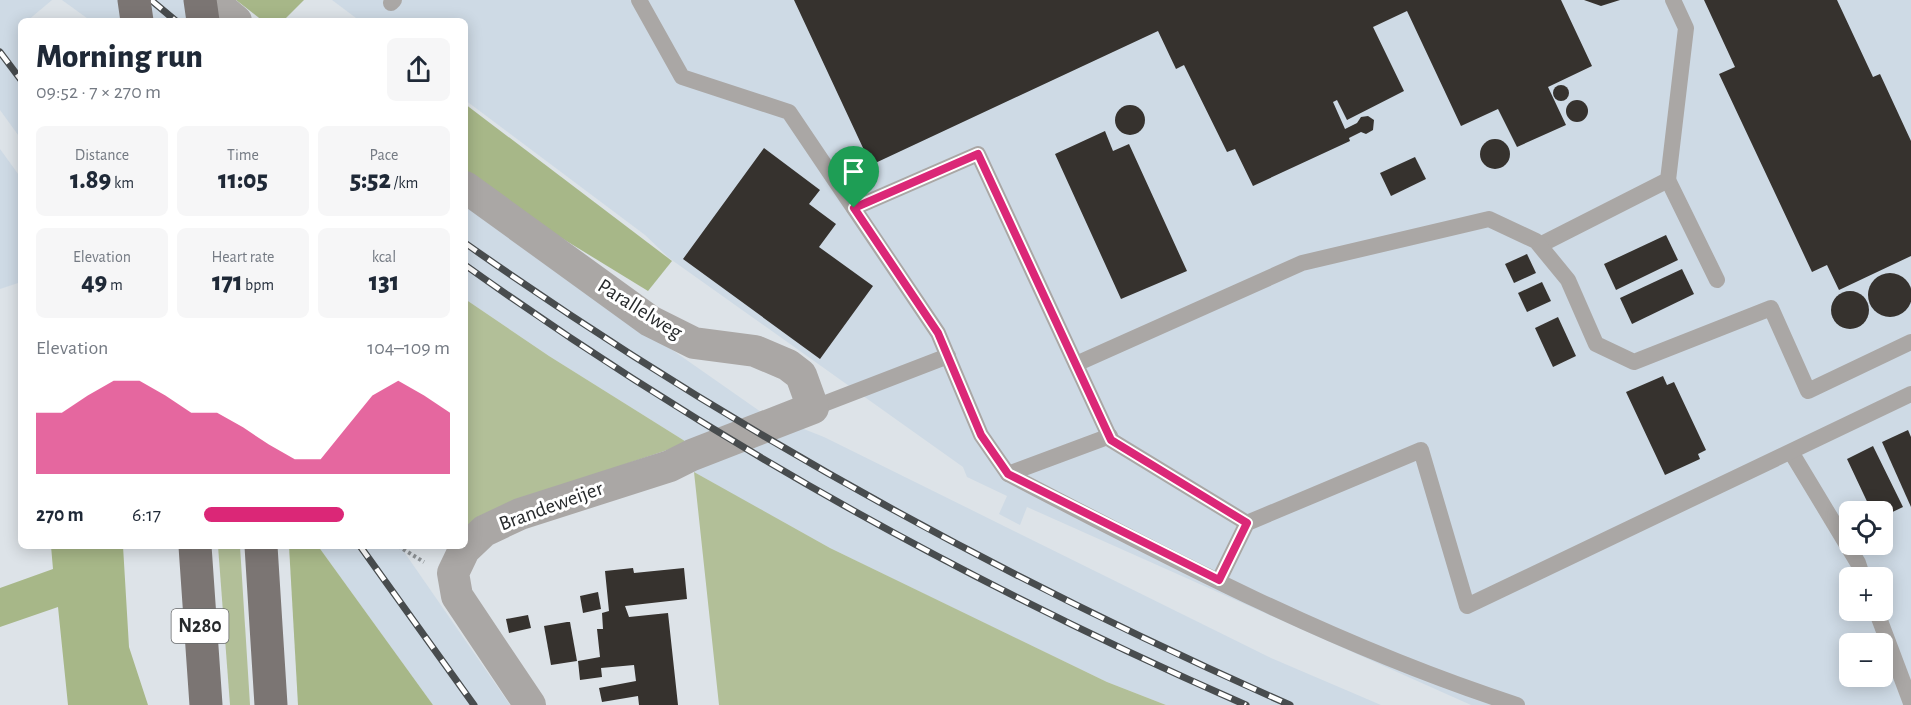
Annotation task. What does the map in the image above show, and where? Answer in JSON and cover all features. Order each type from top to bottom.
[{"type":"main road","points":[[134,0],[137,18]]},
{"type":"main road","points":[[200,0],[203,18]]},
{"type":"main road","name":"N280","points":[[195,549],[206,705]]},
{"type":"main road","points":[[261,549],[271,705]]},
{"type":"street","points":[[211,0],[232,18]]},
{"type":"street","name":"Parallelweg","points":[[468,189],[650,321],[694,343],[755,351],[789,365],[801,375],[813,408]]},
{"type":"street","name":"Brandeweijer","points":[[468,546],[484,531],[520,514],[670,466],[692,455],[813,408]]},
{"type":"street","name":"Brandeweijer","points":[[465,549],[453,573],[457,596],[530,705]]},
{"type":"lane","points":[[639,0],[682,77],[789,112],[938,333],[981,435],[1008,474],[1311,626],[1453,684],[1517,705]]},
{"type":"lane","points":[[1673,0],[1686,28],[1668,180],[1717,280]]},
{"type":"lane","points":[[854,208],[978,154],[1111,440],[1247,523]]},
{"type":"lane","points":[[1540,245],[1668,180]]},
{"type":"lane","points":[[1076,364],[1302,262],[1488,219],[1536,241],[1568,280],[1596,344],[1634,362],[1771,308],[1808,391],[1911,342]]},
{"type":"lane","points":[[813,408],[948,356]]},
{"type":"lane","points":[[1219,580],[1247,523],[1421,450],[1467,606],[1911,394]]},
{"type":"lane","points":[[1008,474],[1110,436]]},
{"type":"lane","points":[[1791,452],[1859,567]]},
{"type":"lane","points":[[1880,621],[1911,703]]},
{"type":"shaded area","points":[[0,0],[52,0],[31,18],[18,18],[18,135],[0,110]]},
{"type":"shaded area","points":[[62,0],[199,0],[220,18],[87,18]]},
{"type":"shaded area","points":[[332,0],[1911,0],[1911,705],[1471,705],[1027,507],[1020,525],[999,514],[1007,496],[967,477],[963,467],[669,258],[645,235],[468,102],[468,18],[356,18]]},
{"type":"shaded area","points":[[0,149],[18,174],[18,283],[0,289]]},
{"type":"shaded area","points":[[468,207],[761,412],[824,437],[1271,658],[1381,705],[1166,705],[1107,682],[830,548],[694,472],[688,443],[549,356],[468,301]]},
{"type":"shaded area","points":[[320,549],[402,549],[510,705],[433,705]]},
{"type":"green space","points":[[236,0],[304,0],[286,18],[259,18]]},
{"type":"green space","points":[[468,106],[672,261],[648,291],[555,234],[468,174]]},
{"type":"green space","points":[[468,301],[549,356],[688,443],[522,499],[468,528]]},
{"type":"green space","points":[[694,472],[830,548],[1107,682],[1166,705],[719,705]]},
{"type":"green space","points":[[51,549],[123,549],[129,647],[148,705],[68,705],[58,607],[0,627],[0,588],[53,569]]},
{"type":"green space","points":[[218,549],[240,549],[250,705],[230,705]]},
{"type":"green space","points":[[289,549],[320,549],[433,705],[298,705]]},
{"type":"building","points":[[794,0],[1561,0],[1592,66],[1548,87],[1566,125],[1517,147],[1498,109],[1461,126],[1407,11],[1373,27],[1404,91],[1347,120],[1337,100],[1333,102],[1345,129],[1357,123],[1361,117],[1368,116],[1374,120],[1373,130],[1366,134],[1361,132],[1349,138],[1350,141],[1253,186],[1235,149],[1227,152],[1184,65],[1176,69],[1158,31],[871,165]]},
{"type":"building","points":[[1584,0],[1620,0],[1601,6]]},
{"type":"building","points":[[1704,0],[1837,0],[1873,77],[1880,74],[1911,141],[1911,256],[1839,290],[1827,265],[1812,272],[1719,74],[1735,67]]},
{"type":"building","points":[[1561,85],[1567,87],[1569,93],[1567,99],[1561,101],[1555,99],[1553,93],[1555,87]]},
{"type":"building","points":[[1577,100],[1585,103],[1588,111],[1585,119],[1577,122],[1569,119],[1566,111],[1569,103]]},
{"type":"building","points":[[1130,105],[1141,109],[1145,120],[1141,131],[1130,135],[1119,131],[1115,120],[1119,109]]},
{"type":"building","points":[[1105,131],[1113,151],[1129,144],[1187,271],[1121,299],[1055,154]]},
{"type":"building","points":[[1495,139],[1506,143],[1510,154],[1506,165],[1495,169],[1484,165],[1480,154],[1484,143]]},
{"type":"building","points":[[764,148],[820,190],[809,204],[836,224],[819,247],[873,286],[820,359],[683,259]]},
{"type":"building","points":[[1415,157],[1426,179],[1391,196],[1380,173]]},
{"type":"building","points":[[1666,235],[1678,260],[1616,290],[1604,264]]},
{"type":"building","points":[[1527,254],[1536,273],[1514,283],[1505,264]]},
{"type":"building","points":[[1682,269],[1694,294],[1632,324],[1620,298]]},
{"type":"building","points":[[1890,273],[1905,280],[1912,295],[1905,310],[1890,317],[1875,310],[1868,295],[1875,280]]},
{"type":"building","points":[[1542,282],[1551,301],[1527,312],[1518,293]]},
{"type":"building","points":[[1850,291],[1863,297],[1869,310],[1863,323],[1850,329],[1837,323],[1831,310],[1837,297]]},
{"type":"building","points":[[1558,317],[1576,356],[1553,367],[1535,328]]},
{"type":"building","points":[[1663,376],[1667,385],[1674,382],[1706,450],[1698,454],[1700,459],[1665,475],[1626,392]]},
{"type":"building","points":[[1908,430],[1911,437],[1911,507],[1882,442]]},
{"type":"building","points":[[1873,446],[1903,507],[1893,512],[1893,501],[1867,501],[1847,459]]},
{"type":"building","points":[[633,568],[634,573],[684,568],[687,599],[625,606],[629,617],[668,613],[678,705],[639,705],[638,696],[602,702],[599,688],[636,681],[634,665],[601,668],[602,677],[580,680],[578,661],[600,657],[597,629],[603,629],[602,613],[609,611],[605,571]]},
{"type":"building","points":[[598,592],[601,609],[583,613],[580,596]]},
{"type":"building","points":[[528,615],[531,628],[509,633],[506,619]]},
{"type":"building","points":[[570,622],[577,661],[551,665],[544,626]]},
{"type":"railway","points":[[123,0],[144,18]]},
{"type":"railway","points":[[151,0],[172,18]]},
{"type":"railway","points":[[0,52],[18,76]]},
{"type":"railway","points":[[468,245],[662,374],[763,436],[866,495],[1075,605],[1290,705]]},
{"type":"railway","points":[[468,267],[651,390],[844,505],[1043,610],[1246,705]]},
{"type":"railway","points":[[362,549],[474,705]]},
{"type":"route","points":[[978,154],[1111,440],[1247,523],[1219,580],[1008,474],[981,435],[938,333],[854,208],[978,154]]}]
